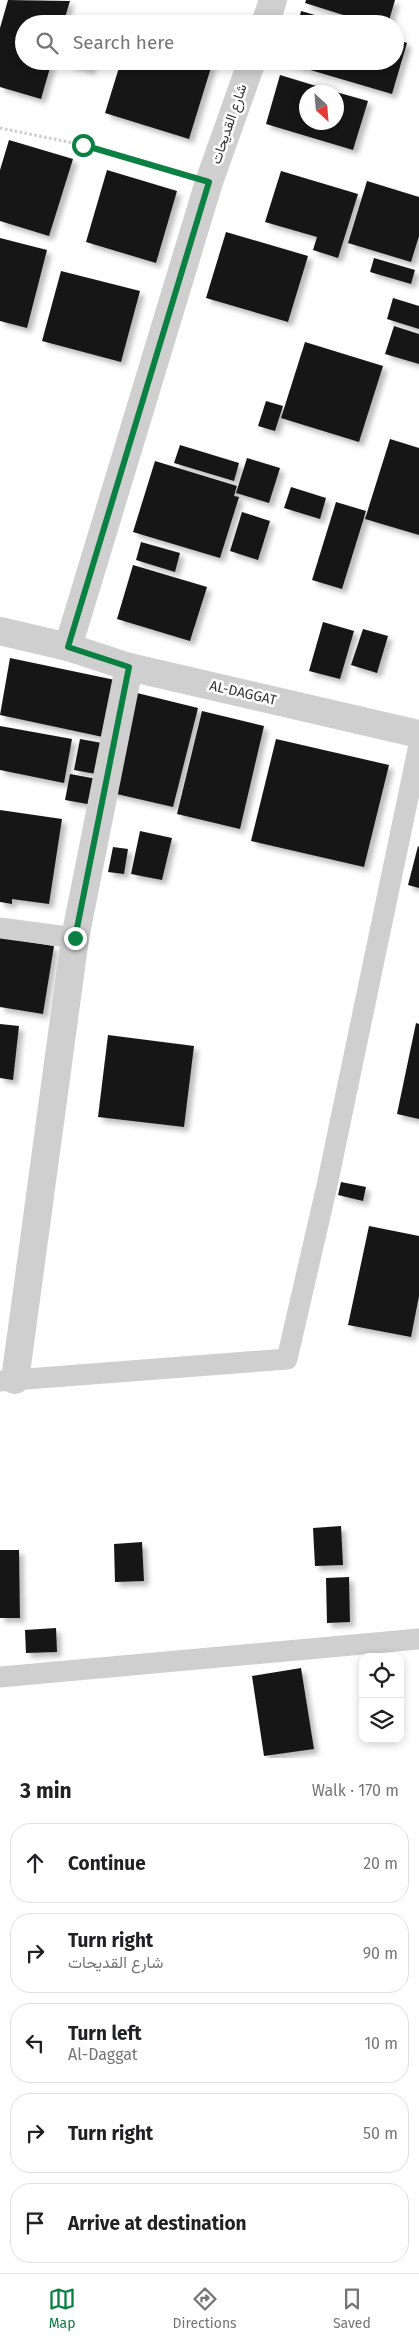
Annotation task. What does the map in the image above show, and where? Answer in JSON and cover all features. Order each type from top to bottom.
[{"type":"street","points":[[268,15],[273,0]]},
{"type":"street","name":"شارع القديحات","points":[[68,647],[209,182],[249,70]]},
{"type":"street","name":"AL-DAGGAT","points":[[0,632],[68,647],[129,667],[419,734]]},
{"type":"street","points":[[7,1380],[75,938],[129,667]]},
{"type":"lane","points":[[7,1380],[287,1360],[326,1190],[419,745]]},
{"type":"lane","points":[[0,928],[75,938]]},
{"type":"lane","points":[[0,1677],[419,1639]]},
{"type":"path","points":[[0,128],[83,145],[209,182]]},
{"type":"building","points":[[8,0],[70,1],[66,15],[15,15],[15,70],[49,70],[41,99],[0,87],[0,28]]},
{"type":"building","points":[[306,0],[395,0],[391,15],[343,15],[305,3]]},
{"type":"building","points":[[301,11],[315,15],[300,15]]},
{"type":"building","points":[[404,42],[407,43],[404,53]]},
{"type":"building","points":[[118,70],[210,70],[189,139],[105,113]]},
{"type":"building","points":[[310,70],[399,70],[392,94]]},
{"type":"building","points":[[280,75],[313,85],[299,85],[299,130],[344,130],[344,94],[368,101],[353,150],[266,124]]},
{"type":"building","points":[[9,140],[73,159],[49,236],[0,221],[0,170]]},
{"type":"building","points":[[107,170],[177,191],[156,263],[86,242]]},
{"type":"building","points":[[281,171],[358,194],[338,258],[313,250],[317,237],[265,222]]},
{"type":"building","points":[[367,181],[419,197],[419,236],[411,262],[348,243]]},
{"type":"building","points":[[226,232],[308,256],[288,322],[206,298]]},
{"type":"building","points":[[0,238],[47,250],[27,328],[0,321]]},
{"type":"building","points":[[374,258],[415,270],[411,284],[370,272]]},
{"type":"building","points":[[61,271],[140,291],[121,362],[42,341]]},
{"type":"building","points":[[393,298],[419,306],[419,329],[387,319]]},
{"type":"building","points":[[394,326],[419,334],[419,364],[385,354]]},
{"type":"building","points":[[305,342],[383,366],[359,442],[281,418]]},
{"type":"building","points":[[266,401],[283,406],[275,431],[258,426]]},
{"type":"building","points":[[390,439],[419,448],[419,535],[365,519]]},
{"type":"building","points":[[180,445],[239,463],[234,481],[174,463]]},
{"type":"building","points":[[247,458],[280,468],[269,503],[236,493]]},
{"type":"building","points":[[155,461],[237,486],[234,496],[239,497],[220,558],[133,532]]},
{"type":"building","points":[[291,487],[326,498],[320,519],[284,508]]},
{"type":"building","points":[[336,502],[366,511],[342,589],[312,580]]},
{"type":"building","points":[[242,512],[270,521],[258,560],[230,551]]},
{"type":"building","points":[[141,542],[180,553],[175,572],[136,560]]},
{"type":"building","points":[[133,565],[207,587],[190,641],[117,619]]},
{"type":"building","points":[[323,622],[354,631],[340,679],[309,671]]},
{"type":"building","points":[[363,629],[388,636],[377,673],[351,665]]},
{"type":"building","points":[[10,658],[115,680],[103,737],[0,715]]},
{"type":"building","points":[[133,692],[198,708],[173,807],[108,792]]},
{"type":"building","points":[[202,711],[264,726],[240,829],[177,814]]},
{"type":"building","points":[[0,726],[72,739],[64,783],[0,770]]},
{"type":"building","points":[[80,739],[102,743],[96,774],[74,770]]},
{"type":"building","points":[[276,739],[389,765],[364,867],[251,841]]},
{"type":"building","points":[[70,774],[97,779],[93,805],[65,800]]},
{"type":"building","points":[[0,810],[62,819],[49,904],[12,899],[12,904],[0,902]]},
{"type":"building","points":[[140,831],[172,838],[162,880],[131,874]]},
{"type":"building","points":[[113,847],[128,849],[124,874],[108,872]]},
{"type":"building","points":[[419,847],[419,888],[408,885]]},
{"type":"building","points":[[0,937],[54,946],[43,1014],[0,1007]]},
{"type":"building","points":[[416,1023],[419,1024],[419,1119],[397,1114]]},
{"type":"building","points":[[0,1024],[19,1026],[13,1080],[0,1078]]},
{"type":"building","points":[[108,1035],[194,1046],[184,1127],[98,1117]]},
{"type":"building","points":[[341,1182],[366,1187],[363,1201],[338,1195]]},
{"type":"building","points":[[369,1226],[419,1236],[419,1296],[411,1337],[348,1325]]},
{"type":"building","points":[[341,1526],[343,1565],[315,1566],[313,1528]]},
{"type":"building","points":[[142,1542],[144,1581],[115,1582],[114,1544]]},
{"type":"building","points":[[0,1550],[19,1550],[20,1618],[0,1618]]},
{"type":"building","points":[[349,1577],[350,1622],[327,1623],[326,1578]]},
{"type":"building","points":[[56,1628],[57,1652],[26,1653],[25,1630]]},
{"type":"building","points":[[301,1668],[314,1749],[264,1756],[252,1676]]},
{"type":"route","points":[[75,938],[129,667],[68,647],[209,182],[83,145]]}]
